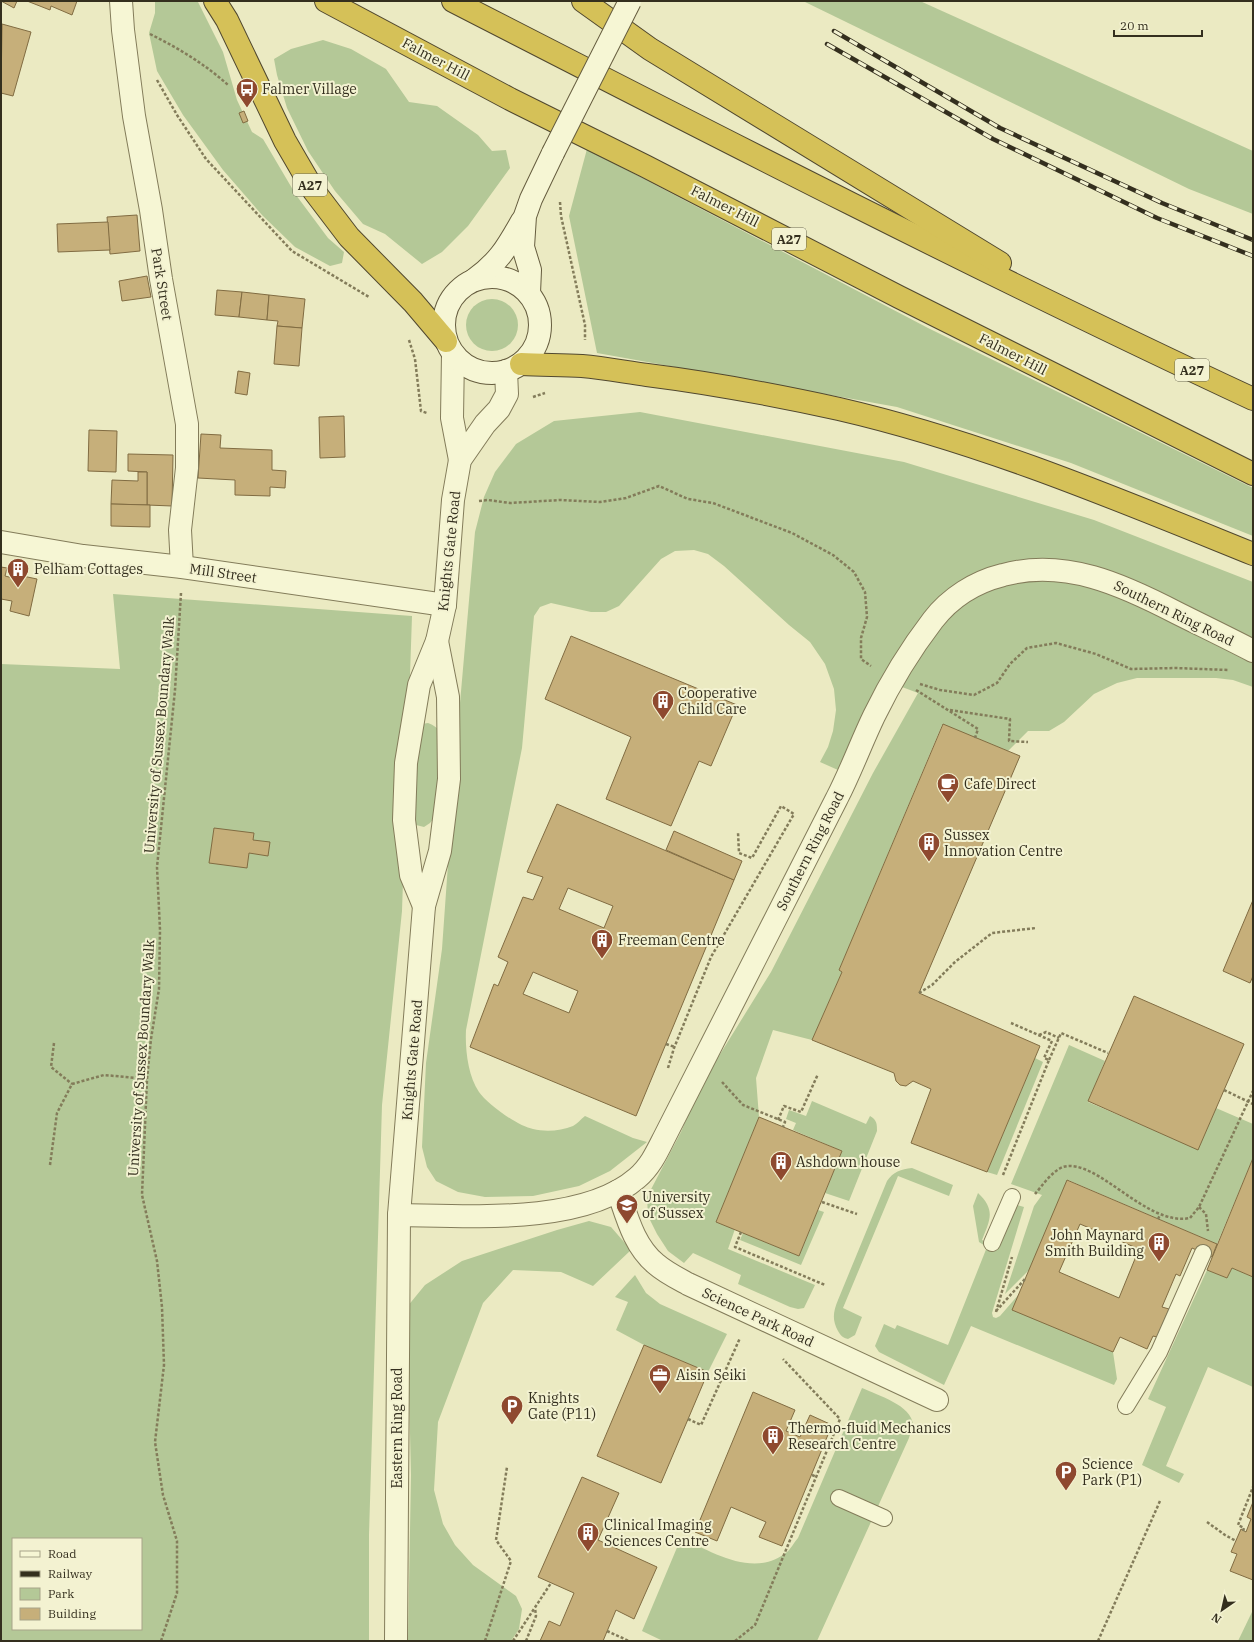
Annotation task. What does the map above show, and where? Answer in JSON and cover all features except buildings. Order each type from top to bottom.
[{"type":"highway","name":"A27","points":[[215,1],[227,20],[285,141],[314,191],[349,237],[413,302],[450,347]]},
{"type":"highway","name":"Falmer Hill","points":[[326,1],[510,99],[1253,474]]},
{"type":"highway","name":"A27","points":[[453,1],[738,147],[1130,342],[1253,399]]},
{"type":"highway","name":"A27","points":[[583,1],[656,53],[1130,342]]},
{"type":"highway","points":[[514,367],[584,366],[702,382],[824,406],[881,420],[996,454],[1253,554]]},
{"type":"street","name":"Park Street","points":[[121,1],[123,30],[134,116],[187,424],[187,468],[180,530],[182,567]]},
{"type":"street","points":[[474,280],[489,276],[504,277],[516,283],[529,293],[538,306],[541,322],[539,338],[532,352],[514,367],[491,374],[477,371],[464,364],[450,347],[444,326],[445,311],[460,288],[474,280],[502,256],[525,216],[531,199],[553,153],[630,1]]},
{"type":"street","points":[[525,216],[523,247],[530,270],[529,293]]},
{"type":"street","name":"Knights Gate Road","points":[[424,906],[411,875],[404,820],[406,763],[419,685],[437,641],[445,605],[453,500],[460,460],[452,418],[450,347]]},
{"type":"street","name":"Knights Gate Road","points":[[460,460],[485,424],[499,409],[507,394],[514,367]]},
{"type":"street","name":"Mill Street","points":[[1,542],[83,556],[182,567],[445,605]]},
{"type":"street","name":"Southern Ring Road","points":[[399,1215],[484,1216],[531,1213],[562,1209],[584,1204],[618,1191],[638,1177],[650,1163],[664,1138],[844,785],[874,716],[896,677],[933,620],[946,605],[962,593],[982,582],[1003,575],[1027,571],[1051,570],[1090,576],[1147,598],[1253,651]]},
{"type":"street","name":"Knights Gate Road","points":[[399,1215],[424,906],[440,851],[449,779],[448,697],[437,641]]},
{"type":"street","name":"Science Park Road","points":[[618,1191],[634,1235],[645,1253],[656,1264],[688,1284],[937,1400]]},
{"type":"street","name":"Eastern Ring Road","points":[[396,1641],[399,1215]]},
{"type":"lane","points":[[992,1243],[1012,1197]]},
{"type":"lane","points":[[1126,1406],[1159,1352],[1203,1253]]},
{"type":"lane","points":[[839,1498],[884,1518]]},
{"type":"path","points":[[144,30],[176,47],[217,75],[231,89]]},
{"type":"path","points":[[560,198],[561,216],[585,325],[584,366]]},
{"type":"path","points":[[488,500],[510,503],[560,500],[600,502],[626,498],[659,486],[688,499],[713,503],[792,533],[833,554],[854,572],[865,592],[867,617],[861,638],[861,660],[880,672],[940,690],[974,695],[997,683],[1010,664],[1027,648],[1056,643],[1096,654],[1131,669],[1175,668],[1234,670]]},
{"type":"path","name":"University of Sussex Boundary Walk","points":[[161,1641],[177,1593],[176,1541],[163,1495],[155,1442],[164,1365],[162,1307],[157,1261],[142,1195],[147,1079],[151,1039],[159,989],[160,930],[157,867],[176,682],[182,567]]},
{"type":"path","points":[[896,677],[978,729],[975,738]]},
{"type":"path","points":[[948,710],[1010,719],[1009,741],[1028,742]]},
{"type":"path","points":[[666,1073],[674,1047],[711,957],[794,814],[781,806],[752,858],[739,853],[738,832]]},
{"type":"path","points":[[919,993],[932,985],[955,962],[992,933],[1036,928]]},
{"type":"path","points":[[1011,1023],[1052,1041],[1044,1058],[1049,1060]]},
{"type":"path","points":[[1038,1035],[1046,1032],[1059,1038]]},
{"type":"path","points":[[1003,1175],[1061,1033],[1108,1053]]},
{"type":"path","points":[[54,1043],[51,1067],[72,1084]]},
{"type":"path","points":[[666,1044],[679,1049]]},
{"type":"path","points":[[778,1120],[784,1106],[800,1112],[818,1074]]},
{"type":"path","points":[[50,1165],[57,1113],[72,1084],[104,1075],[147,1079]]},
{"type":"path","points":[[718,1079],[743,1105],[785,1122],[783,1127]]},
{"type":"path","points":[[1224,1090],[1253,1104]]},
{"type":"path","points":[[1032,1198],[1049,1178],[1062,1168],[1073,1166],[1088,1171],[1160,1215],[1181,1220],[1190,1218],[1199,1207],[1253,1091]]},
{"type":"path","points":[[822,1202],[857,1214]]},
{"type":"path","points":[[1199,1207],[1206,1214],[1208,1234]]},
{"type":"path","points":[[1158,1219],[1160,1215]]},
{"type":"path","points":[[741,1232],[735,1247],[825,1285]]},
{"type":"path","points":[[996,1312],[1025,1279]]},
{"type":"path","points":[[688,1419],[701,1425],[750,1314]]},
{"type":"path","points":[[735,1641],[755,1625],[840,1419],[781,1356],[790,1332]]},
{"type":"path","points":[[486,1641],[511,1561],[496,1540],[507,1467]]},
{"type":"path","points":[[812,1475],[817,1477]]},
{"type":"path","points":[[1243,1531],[1244,1528],[1238,1525],[1253,1487]]},
{"type":"path","points":[[1098,1641],[1160,1501]]},
{"type":"path","points":[[1207,1522],[1225,1535],[1236,1540]]},
{"type":"path","points":[[513,1641],[552,1583]]},
{"type":"path","points":[[526,1641],[536,1616],[535,1607]]},
{"type":"path","points":[[607,1631],[629,1641]]},
{"type":"green space","points":[[155,1],[198,2],[223,52],[237,100],[252,132],[263,139],[296,195],[328,238],[344,252],[342,263],[330,266],[295,247],[262,215],[223,170],[183,115],[157,71],[149,33],[155,13]]},
{"type":"green space","points":[[803,1],[920,1],[1253,151],[1253,214],[1189,189]]},
{"type":"green space","points":[[323,40],[351,49],[386,69],[409,102],[437,106],[478,135],[492,151],[506,150],[510,168],[468,226],[442,252],[422,264],[385,234],[363,224],[335,191],[308,151],[287,108],[277,75],[274,59],[291,49]]},
{"type":"green space","points":[[587,149],[928,328],[1253,488],[1253,536],[1071,463],[897,407],[597,353],[569,216]]},
{"type":"green space","points":[[487,299],[497,299],[511,306],[518,320],[518,330],[511,344],[497,351],[487,351],[477,347],[470,340],[466,330],[466,320],[470,310],[477,303]]},
{"type":"green space","points":[[640,412],[904,462],[1094,520],[1253,582],[1253,687],[1233,680],[1216,678],[1137,678],[1117,683],[1094,694],[1064,722],[1049,731],[1028,731],[1008,751],[942,725],[839,970],[842,972],[812,1040],[773,1030],[756,1078],[759,1117],[716,1222],[735,1229],[728,1249],[815,1285],[804,1308],[798,1309],[790,1307],[738,1284],[741,1275],[693,1253],[684,1263],[668,1251],[657,1234],[648,1216],[647,1197],[681,1132],[701,1085],[771,972],[873,773],[918,693],[902,687],[892,688],[874,697],[838,770],[820,762],[828,747],[833,731],[836,710],[834,689],[825,664],[810,642],[724,566],[708,554],[694,550],[675,551],[661,559],[619,606],[606,612],[591,612],[551,603],[540,607],[534,616],[522,748],[466,1030],[468,1062],[475,1086],[489,1103],[512,1120],[533,1129],[553,1130],[573,1126],[585,1116],[633,1138],[647,1142],[610,1171],[579,1186],[533,1196],[485,1197],[458,1192],[436,1181],[427,1167],[422,1147],[426,1063],[442,949],[457,737],[475,532],[484,497],[495,472],[516,444],[554,421]]},
{"type":"green space","points":[[113,594],[412,616],[402,911],[382,1105],[369,1535],[369,1641],[1,1641],[1,664],[120,669]]},
{"type":"green space","points":[[428,723],[435,726],[440,732],[442,738],[442,760],[435,817],[424,827],[416,825],[411,820],[410,800],[422,724]]},
{"type":"green space","points":[[1069,1045],[1105,1061],[1088,1102],[1198,1149],[1216,1108],[1253,1124],[1253,1158],[1217,1244],[1068,1180],[1029,1270],[1005,1294],[1034,1206],[1042,1195],[1011,1184]]},
{"type":"green space","points":[[1035,1058],[1043,1062],[997,1175],[987,1172]]},
{"type":"green space","points":[[812,1101],[866,1124],[870,1116],[876,1122],[877,1131],[849,1201],[825,1193],[842,1151],[793,1130],[796,1123],[786,1119],[789,1110],[806,1116]]},
{"type":"green space","points":[[912,1168],[953,1185],[949,1196],[898,1176],[843,1308],[862,1317],[855,1335],[848,1339],[845,1338],[838,1331],[834,1320],[834,1312],[838,1300],[887,1181],[892,1175],[904,1169]]},
{"type":"green space","points":[[978,1193],[984,1199],[990,1215],[982,1240],[997,1247],[1017,1205],[1024,1207],[992,1313],[993,1317],[996,1318],[1000,1316],[1019,1294],[1013,1310],[1113,1352],[1117,1379],[1114,1385],[971,1326],[944,1385],[879,1352],[875,1346],[884,1324],[895,1329],[897,1325],[948,1345],[987,1247],[979,1242],[973,1206]]},
{"type":"green space","points":[[818,1210],[824,1212],[801,1265],[740,1240],[743,1233],[799,1256]]},
{"type":"green space","points":[[589,1221],[611,1227],[631,1250],[593,1286],[561,1272],[513,1270],[483,1303],[438,1422],[434,1490],[443,1524],[455,1545],[473,1565],[516,1596],[522,1609],[519,1629],[511,1641],[408,1641],[411,1475],[407,1307],[425,1285],[462,1261]]},
{"type":"green space","points":[[1232,1268],[1253,1277],[1253,1387],[1208,1367],[1166,1466],[1184,1474],[1179,1483],[1142,1465],[1166,1407],[1148,1399],[1207,1270],[1227,1278]]},
{"type":"green space","points":[[635,1275],[646,1293],[660,1304],[727,1334],[708,1372],[644,1345],[616,1330],[628,1302],[615,1297]]},
{"type":"green space","points":[[862,1388],[900,1406],[911,1418],[913,1427],[817,1641],[663,1641],[642,1631],[681,1538],[720,1556],[747,1563],[761,1563],[774,1560],[788,1551],[798,1538]]},
{"type":"green space","points":[[1252,1612],[1253,1641],[1238,1641]]},
{"type":"railway","points":[[834,31],[1000,128],[1162,203],[1253,240]]},
{"type":"railway","points":[[827,44],[993,139],[1157,218],[1253,256]]},
{"type":"place","name":"Falmer Village","points":[[247,108]]},
{"type":"place","name":"Pelham Cottages","points":[[18,588]]},
{"type":"place","name":"Cooperative Child Care","points":[[663,720]]},
{"type":"place","name":"Cafe Direct","points":[[948,804]]},
{"type":"place","name":"Sussex Innovation Centre","points":[[929,862]]},
{"type":"place","name":"Freeman Centre","points":[[602,960]]},
{"type":"place","name":"Ashdown house","points":[[781,1182]]},
{"type":"place","name":"University of Sussex","points":[[627,1224]]},
{"type":"place","name":"John Maynard Smith Building","points":[[1159,1262]]},
{"type":"place","name":"Aisin Seiki","points":[[660,1394]]},
{"type":"place","name":"Knights Gate (P11)","points":[[512,1426]]},
{"type":"place","name":"Thermo-fluid Mechanics Research Centre","points":[[773,1456]]},
{"type":"place","name":"Science Park (P1)","points":[[1066,1492]]},
{"type":"place","name":"Clinical Imaging Sciences Centre","points":[[588,1552]]}]
